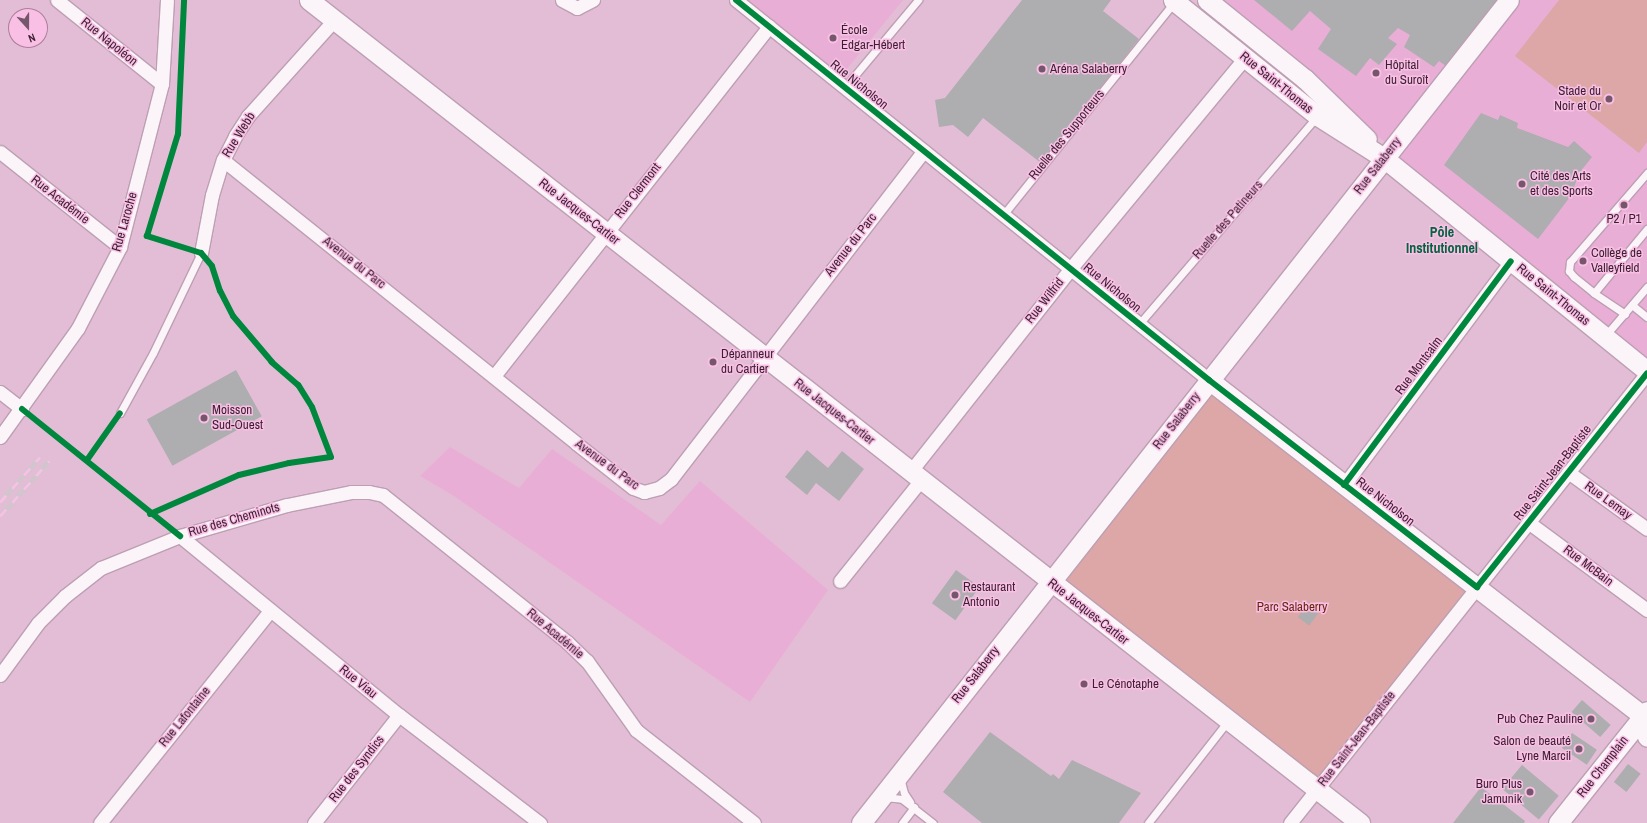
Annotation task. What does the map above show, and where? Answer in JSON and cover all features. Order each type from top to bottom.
[{"type":"street","name":"Rue Napoléon","points":[[57,0],[162,84]]},
{"type":"street","name":"Rue Laroche","points":[[0,437],[22,409],[78,328],[120,247],[162,84],[167,0]]},
{"type":"street","name":"Rue Jacques-Cartier","points":[[309,0],[1049,582],[1360,823]]},
{"type":"street","points":[[562,0],[577,8],[593,0]]},
{"type":"street","name":"Rue Nicholson","points":[[736,0],[1209,380],[1477,587],[1646,714]]},
{"type":"street","name":"Rue Saint-Thomas","points":[[1175,0],[1245,58],[1274,66],[1356,127],[1384,158]]},
{"type":"street","name":"Rue Saint-Thomas","points":[[1207,0],[1274,66],[1318,116],[1384,158],[1647,372]]},
{"type":"street","name":"Rue Salaberry","points":[[861,823],[1049,582],[1509,0]]},
{"type":"street","name":"Rue Webb","points":[[201,253],[212,195],[223,160],[248,116],[334,20]]},
{"type":"street","name":"Rue Clermont","points":[[494,376],[769,26]]},
{"type":"street","name":"Rue Wilfrid","points":[[840,581],[915,476],[1071,268],[1245,58]]},
{"type":"street","name":"Avenue du Parc","points":[[223,160],[628,484],[644,492],[659,488],[671,479],[763,357],[924,151]]},
{"type":"street","name":"Rue Académie","points":[[0,152],[120,247]]},
{"type":"street","name":"Rue Montcalm","points":[[1344,485],[1510,261]]},
{"type":"street","name":"Rue Saint-Jean-Baptiste","points":[[1290,823],[1647,372]]},
{"type":"street","points":[[0,392],[22,409]]},
{"type":"street","name":"Rue Lemay","points":[[1568,472],[1647,529]]},
{"type":"street","name":"Rue Académie","points":[[351,492],[383,495],[567,642],[587,661],[636,730],[754,823]]},
{"type":"street","name":"Rue des Cheminots","points":[[0,675],[38,624],[65,596],[101,568],[180,536],[287,505],[351,492]]},
{"type":"street","name":"Rue McBain","points":[[1528,522],[1647,610]]},
{"type":"street","name":"Rue Viau","points":[[180,536],[270,611],[399,714],[540,823]]},
{"type":"street","name":"Rue Lafontaine","points":[[100,823],[270,611]]},
{"type":"street","name":"Rue des Syndics","points":[[314,823],[399,714]]},
{"type":"street","points":[[1646,714],[1647,737]]},
{"type":"street","name":"Rue Champlain","points":[[1558,823],[1646,714]]},
{"type":"lane","points":[[845,87],[918,0]]},
{"type":"lane","name":"Ruelle des Supporteurs","points":[[1003,215],[1175,0]]},
{"type":"lane","name":"Ruelle des Patineurs","points":[[1139,324],[1318,116]]},
{"type":"lane","points":[[1625,314],[1594,293],[1574,277],[1569,271],[1570,262],[1647,172]]},
{"type":"lane","points":[[1594,293],[1647,229]]},
{"type":"lane","points":[[120,413],[154,354],[201,253]]},
{"type":"lane","points":[[1604,337],[1647,287]]},
{"type":"lane","points":[[1632,305],[1647,317]]},
{"type":"lane","points":[[1148,823],[1228,721]]},
{"type":"lane","points":[[899,774],[904,793],[914,807]]},
{"type":"lane","points":[[881,797],[902,799],[933,823]]},
{"type":"lane","points":[[902,823],[914,807]]},
{"type":"shaded area","name":"École Edgar-Hébert","points":[[747,0],[903,0],[841,76]]},
{"type":"shaded area","name":"Hôpital du Suroît","points":[[1211,0],[1509,0],[1391,147]]},
{"type":"shaded area","name":"Collège de Valleyfield","points":[[1515,0],[1647,0],[1647,365],[1391,157]]},
{"type":"shaded area","points":[[450,447],[519,488],[552,449],[661,525],[700,481],[828,590],[750,702],[454,496],[420,476]]},
{"type":"green space","name":"Stade du Noir et Or","points":[[1559,0],[1647,0],[1647,142],[1639,153],[1515,56]]},
{"type":"green space","name":"Parc Salaberry","points":[[1209,380],[1476,589],[1317,792],[1050,583]]},
{"type":"building","name":"Aréna Salaberry","points":[[1022,0],[1111,0],[1103,11],[1139,39],[1041,163],[983,118],[968,137],[953,125],[939,127],[935,100],[945,98]]},
{"type":"building","name":"Hôpital du Suroît","points":[[1254,0],[1497,0],[1446,66],[1439,61],[1434,67],[1404,47],[1410,35],[1398,28],[1388,38],[1397,44],[1379,65],[1370,58],[1356,76],[1318,49],[1331,29],[1310,11],[1292,31]]},
{"type":"building","name":"Cité des Arts et des Sports","points":[[1481,113],[1498,120],[1500,115],[1518,123],[1517,128],[1568,147],[1574,141],[1592,157],[1580,172],[1570,197],[1538,239],[1444,165]]},
{"type":"building","name":"Moisson Sud-Ouest","points":[[236,370],[262,416],[172,466],[147,419]]},
{"type":"building","points":[[807,450],[828,468],[842,451],[864,469],[839,501],[816,483],[807,495],[785,477]]},
{"type":"building","name":"Restaurant Antonio","points":[[956,570],[979,587],[955,620],[932,603]]},
{"type":"building","points":[[1309,602],[1320,610],[1309,626],[1298,617]]},
{"type":"building","name":"Pub Chez Pauline","points":[[1582,700],[1611,725],[1600,737],[1572,712]]},
{"type":"building","points":[[990,732],[1051,776],[1053,774],[1059,779],[1072,760],[1141,793],[1119,823],[982,823],[943,792]]},
{"type":"building","name":"Salon de beauté Lyne Marcil","points":[[1572,733],[1597,750],[1587,765],[1562,748]]},
{"type":"building","points":[[1628,764],[1641,774],[1626,792],[1614,782]]},
{"type":"building","name":"Buro Plus Jamunik","points":[[1522,765],[1559,796],[1539,820],[1502,789]]},
{"type":"building","points":[[1481,787],[1525,821],[1524,823],[1453,823]]},
{"type":"railway","points":[[0,502],[40,457]]},
{"type":"railway","points":[[0,516],[49,461]]},
{"type":"cycle path","points":[[150,514],[239,475],[289,463],[331,457],[312,407],[298,385],[272,362],[233,316],[220,291],[212,266],[201,253],[147,236],[178,134],[184,0]]},
{"type":"cycle path","points":[[736,0],[1209,380],[1477,587],[1647,373]]},
{"type":"cycle path","points":[[1344,485],[1511,261]]},
{"type":"cycle path","points":[[22,409],[180,536]]},
{"type":"cycle path","points":[[87,460],[120,413]]},
{"type":"place","name":"École Edgar-Hébert","points":[[833,38]]},
{"type":"place","name":"Aréna Salaberry","points":[[1042,69]]},
{"type":"place","name":"Hôpital du Suroît","points":[[1376,73]]},
{"type":"place","name":"Stade du Noir et Or","points":[[1609,99]]},
{"type":"place","name":"Cité des Arts et des Sports","points":[[1522,184]]},
{"type":"place","name":"P2 / P1","points":[[1624,205]]},
{"type":"place","name":"Collège de Valleyfield","points":[[1583,261]]},
{"type":"place","name":"Dépanneur du Cartier","points":[[713,362]]},
{"type":"place","name":"Moisson Sud-Ouest","points":[[204,418]]},
{"type":"place","name":"Restaurant Antonio","points":[[955,595]]},
{"type":"place","name":"Le Cénotaphe","points":[[1084,684]]},
{"type":"place","name":"Pub Chez Pauline","points":[[1591,719]]},
{"type":"place","name":"Salon de beauté Lyne Marcil","points":[[1579,749]]},
{"type":"place","name":"Buro Plus Jamunik","points":[[1530,792]]},
{"type":"district","name":"Pôle Institutionnel","points":[[1442,240]]}]
